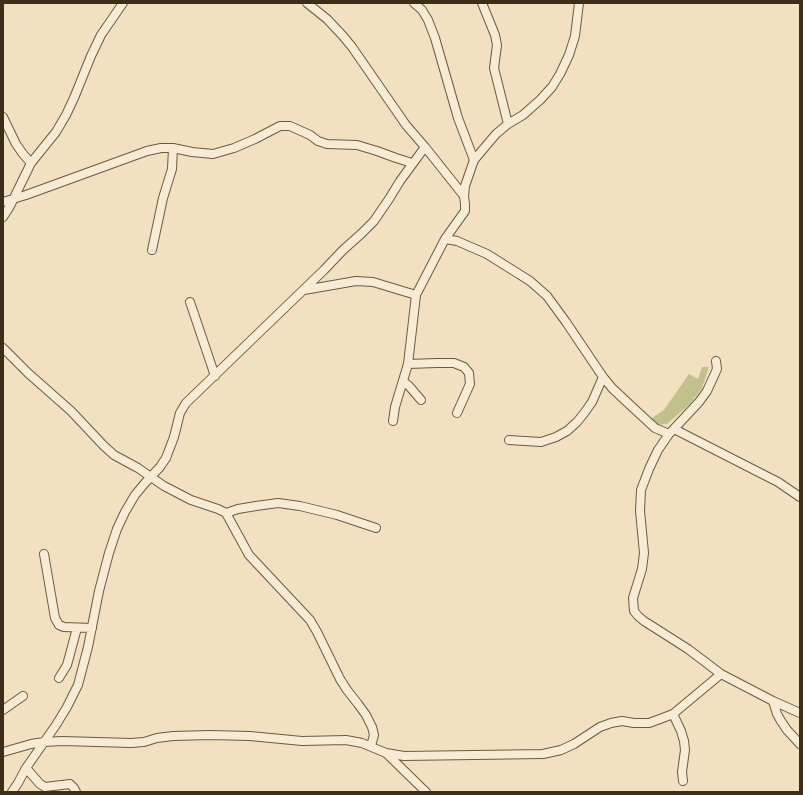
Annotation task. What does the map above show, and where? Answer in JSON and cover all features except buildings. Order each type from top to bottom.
[{"type":"street","points":[[3,217],[31,163],[56,132],[66,115],[91,56],[102,35],[123,3]]},
{"type":"street","points":[[307,3],[327,19],[352,47],[406,125],[464,196]]},
{"type":"street","points":[[414,3],[422,10],[428,20],[435,38],[458,118],[474,160]]},
{"type":"street","points":[[482,3],[495,35],[497,45],[494,68],[508,124]]},
{"type":"street","points":[[393,422],[395,407],[408,364],[416,295],[445,239],[465,211],[465,186],[474,160],[496,134],[508,124],[523,115],[552,87],[569,55],[575,36],[579,3]]},
{"type":"street","points":[[3,117],[16,144],[31,163]]},
{"type":"street","points":[[3,202],[26,195],[147,150],[172,148],[212,154],[234,148],[280,126],[290,126],[310,135],[318,141],[327,144],[357,145],[412,163]]},
{"type":"street","points":[[12,792],[26,768],[67,707],[78,685],[87,654],[99,591],[109,552],[117,529],[135,495],[166,458],[172,443],[180,413],[186,403],[374,221],[412,163],[425,147]]},
{"type":"street","points":[[152,250],[163,198],[172,169],[172,148]]},
{"type":"street","points":[[445,239],[457,241],[487,254],[530,281],[547,296],[603,377],[612,388],[655,428],[672,432],[778,482],[800,497]]},
{"type":"street","points":[[303,291],[356,281],[373,282],[416,295]]},
{"type":"street","points":[[190,302],[215,376]]},
{"type":"street","points":[[3,348],[28,373],[71,411],[114,455],[151,476],[164,486],[191,500],[226,513],[249,555],[310,620],[340,679],[366,715],[372,727],[374,736],[371,746]]},
{"type":"street","points":[[716,361],[717,369],[707,391],[700,402],[672,432],[658,450],[641,490],[640,511],[644,553],[642,569],[633,598],[634,611],[644,621],[688,649],[721,674],[800,713]]},
{"type":"street","points":[[408,364],[443,363],[464,367],[469,373],[470,384],[457,413]]},
{"type":"street","points":[[509,440],[540,442],[556,437],[567,431],[585,412],[598,391],[603,377]]},
{"type":"street","points":[[403,380],[421,400]]},
{"type":"street","points":[[226,513],[238,509],[278,503],[300,506],[337,515],[376,528]]},
{"type":"street","points":[[44,554],[55,618],[59,625],[64,627],[92,628]]},
{"type":"street","points":[[59,678],[70,654],[77,628]]},
{"type":"street","points":[[3,752],[44,742],[62,741],[131,743],[173,736],[210,735],[250,736],[302,741],[346,740],[362,743],[386,753],[404,756],[542,754],[560,750],[574,744],[611,723],[622,721],[649,723],[673,714],[721,674]]},
{"type":"street","points":[[3,710],[23,696]]},
{"type":"street","points":[[773,701],[781,721],[800,744]]},
{"type":"street","points":[[673,714],[684,741],[685,750],[682,772],[683,781]]},
{"type":"street","points":[[386,753],[426,792]]},
{"type":"street","points":[[26,768],[40,784],[45,787],[70,784],[76,792]]},
{"type":"shaded area","points":[[702,367],[709,367],[702,388],[690,404],[667,424],[653,425],[649,420],[664,410],[689,374],[698,379]]}]
